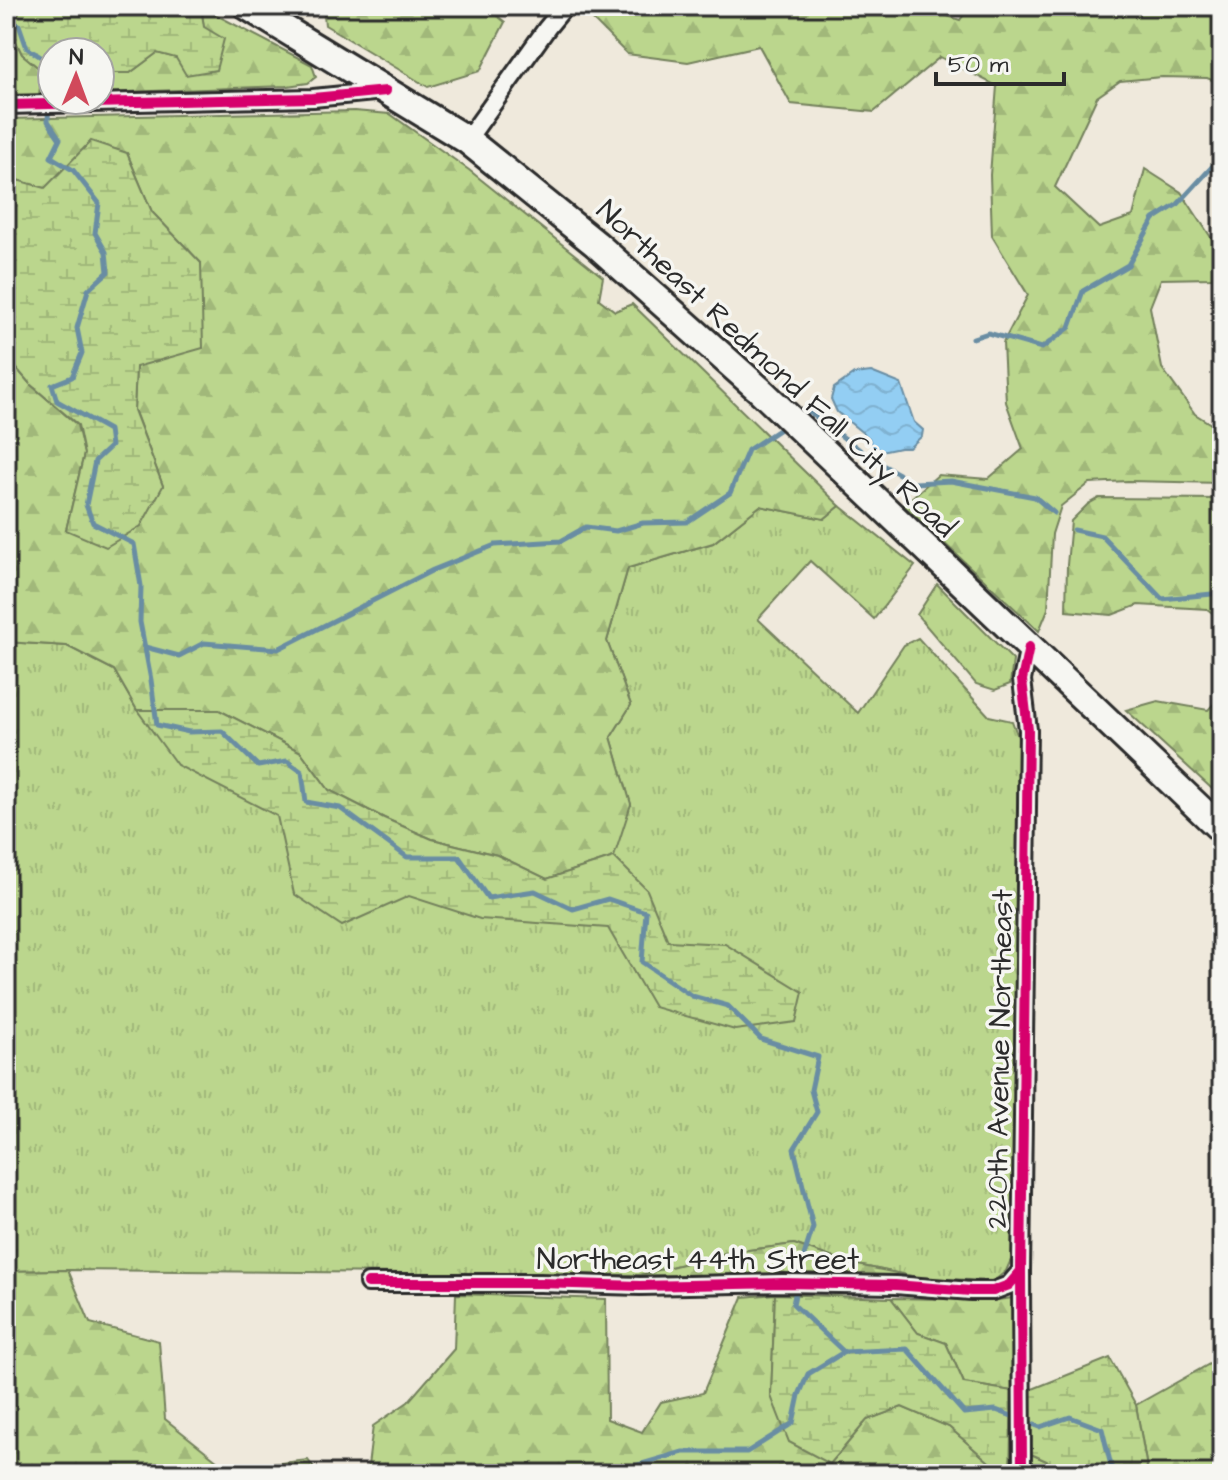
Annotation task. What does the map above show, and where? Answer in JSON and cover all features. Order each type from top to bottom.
[{"type":"main road","name":"Northeast Redmond Fall City Road","points":[[247,6],[467,140],[596,244],[785,415],[1222,830]]},
{"type":"street","points":[[467,140],[565,6]]},
{"type":"street","points":[[6,105],[313,98],[386,91]]},
{"type":"street","name":"220th Avenue Northeast","points":[[1022,1474],[1021,1271],[1028,730],[1022,680],[1029,647]]},
{"type":"street","name":"Northeast 44th Street","points":[[368,1283],[640,1286],[804,1283],[993,1291],[1009,1285],[1021,1271]]},
{"type":"green space","points":[[6,6],[198,6],[201,7],[204,27],[224,39],[216,70],[186,75],[176,58],[157,53],[130,73],[116,73],[116,36],[36,36],[36,66],[22,54],[13,35],[6,33]]},
{"type":"green space","points":[[323,6],[485,6],[505,22],[480,71],[428,87],[325,25]]},
{"type":"green space","points":[[595,6],[917,6],[960,20],[970,6],[1222,6],[1222,84],[1207,78],[1162,77],[1120,81],[1097,97],[1055,187],[1099,228],[1133,216],[1145,169],[1181,192],[1222,254],[1212,278],[1161,279],[1150,307],[1162,368],[1195,414],[1222,431],[1222,483],[1090,483],[1061,506],[1052,534],[1048,609],[1039,631],[903,505],[938,475],[988,479],[1023,449],[1006,402],[1003,343],[1028,295],[992,236],[990,175],[997,86],[940,57],[874,112],[791,104],[759,46],[688,62],[627,54],[588,15]]},
{"type":"green space","points":[[201,7],[312,65],[316,77],[308,83],[287,86],[116,92],[116,73],[130,73],[157,53],[176,58],[204,27]]},
{"type":"green space","points":[[6,33],[13,35],[22,54],[36,65],[36,97],[6,96]]},
{"type":"green space","points":[[354,111],[390,114],[469,170],[603,277],[599,299],[615,311],[632,304],[840,506],[824,519],[760,506],[713,543],[628,568],[607,641],[631,705],[611,737],[631,804],[614,857],[547,879],[497,855],[432,839],[329,790],[301,752],[219,710],[137,710],[114,670],[67,646],[6,642],[6,356],[30,384],[77,425],[84,454],[66,530],[163,486],[134,409],[136,367],[201,263],[152,212],[127,153],[91,142],[45,188],[6,177],[6,119]]},
{"type":"green space","points":[[91,141],[127,153],[152,212],[201,263],[203,348],[136,367],[134,410],[163,486],[141,526],[106,547],[66,530],[84,454],[78,425],[30,384],[6,356],[6,177],[45,188]]},
{"type":"green space","points":[[1099,498],[1222,499],[1222,620],[1207,609],[1138,605],[1112,615],[1066,611],[1071,521]]},
{"type":"green space","points":[[760,506],[824,519],[840,506],[915,566],[874,619],[810,561],[758,619],[858,713],[904,645],[918,638],[989,716],[1012,721],[1018,737],[1015,1251],[1006,1271],[994,1281],[921,1278],[848,1263],[794,1244],[726,1253],[639,1275],[6,1271],[6,642],[67,646],[114,670],[137,710],[631,805],[611,737],[631,705],[607,641],[628,568],[713,543]]},
{"type":"green space","points":[[937,584],[1013,660],[1010,684],[995,690],[976,684],[917,615]]},
{"type":"green space","points":[[1222,695],[1222,798],[1126,710],[1158,701],[1208,710]]},
{"type":"green space","points":[[137,710],[219,710],[301,752],[329,790],[432,839],[497,855],[547,879],[614,857],[647,890],[668,941],[725,944],[803,992],[796,1022],[735,1030],[654,1007],[608,928],[480,919],[409,896],[342,926],[294,894],[277,816],[177,765]]},
{"type":"green space","points":[[794,1244],[848,1263],[921,1278],[639,1275],[726,1253]]},
{"type":"green space","points":[[68,1270],[90,1323],[159,1341],[165,1419],[228,1469],[308,1460],[318,1474],[6,1474],[6,1271]]},
{"type":"green space","points":[[456,1294],[606,1299],[607,1419],[642,1432],[661,1402],[703,1393],[743,1297],[775,1294],[771,1396],[830,1464],[867,1420],[902,1407],[949,1427],[1003,1474],[367,1474],[373,1426],[408,1402],[454,1349]]},
{"type":"green space","points":[[775,1294],[891,1298],[918,1333],[946,1343],[964,1383],[1012,1391],[1010,1474],[1003,1474],[949,1427],[902,1407],[867,1420],[830,1464],[789,1442],[771,1396]]},
{"type":"green space","points":[[891,1298],[1013,1298],[1012,1391],[964,1383],[946,1343],[918,1333]]},
{"type":"green space","points":[[1222,1357],[1222,1474],[1148,1474],[1136,1405]]},
{"type":"green space","points":[[1110,1358],[1136,1405],[1148,1474],[1075,1474],[1029,1453],[1030,1390]]},
{"type":"green space","points":[[1029,1453],[1075,1474],[1029,1474]]},
{"type":"water","points":[[871,372],[901,384],[914,422],[923,430],[922,436],[909,448],[881,452],[837,412],[831,399],[834,388],[854,374]]},
{"type":"waterway","points":[[6,21],[19,25],[27,48],[50,63],[48,121],[60,139],[51,157],[73,170],[99,203],[95,233],[106,252],[108,272],[88,290],[77,328],[82,353],[72,377],[52,385],[57,401],[109,430],[111,446],[95,461],[86,505],[93,523],[134,544],[141,586],[140,622],[157,725],[189,732],[222,731],[258,766],[287,761],[302,772],[306,802],[340,808],[407,857],[459,857],[488,898],[535,891],[573,909],[608,899],[646,912],[642,962],[692,996],[728,1006],[761,1039],[818,1057],[811,1090],[817,1112],[794,1149],[813,1227],[793,1304],[844,1352],[907,1349],[964,1413],[996,1410],[1017,1418]]},
{"type":"waterway","points":[[973,338],[988,333],[1042,348],[1070,327],[1083,291],[1128,265],[1154,219],[1178,204],[1222,156]]},
{"type":"waterway","points":[[797,417],[810,412],[873,460],[899,474]]},
{"type":"waterway","points":[[145,647],[179,656],[204,643],[278,649],[433,570],[495,545],[561,541],[586,527],[616,531],[643,523],[687,522],[730,493],[748,450],[786,425]]},
{"type":"waterway","points":[[915,483],[951,481],[1035,497],[1054,513]]},
{"type":"waterway","points":[[1074,530],[1102,536],[1162,599],[1222,593]]},
{"type":"waterway","points":[[608,1474],[683,1452],[747,1452],[793,1423],[799,1395],[808,1374],[844,1352]]},
{"type":"waterway","points":[[1027,1422],[1040,1427],[1070,1417],[1102,1429],[1113,1474]]},
{"type":"cycle path","points":[[6,105],[313,98],[386,91]]},
{"type":"cycle path","points":[[1022,1474],[1021,1271],[1028,730],[1022,680],[1029,647]]},
{"type":"cycle path","points":[[368,1283],[640,1286],[783,1283],[993,1291],[1009,1285],[1021,1271]]}]
